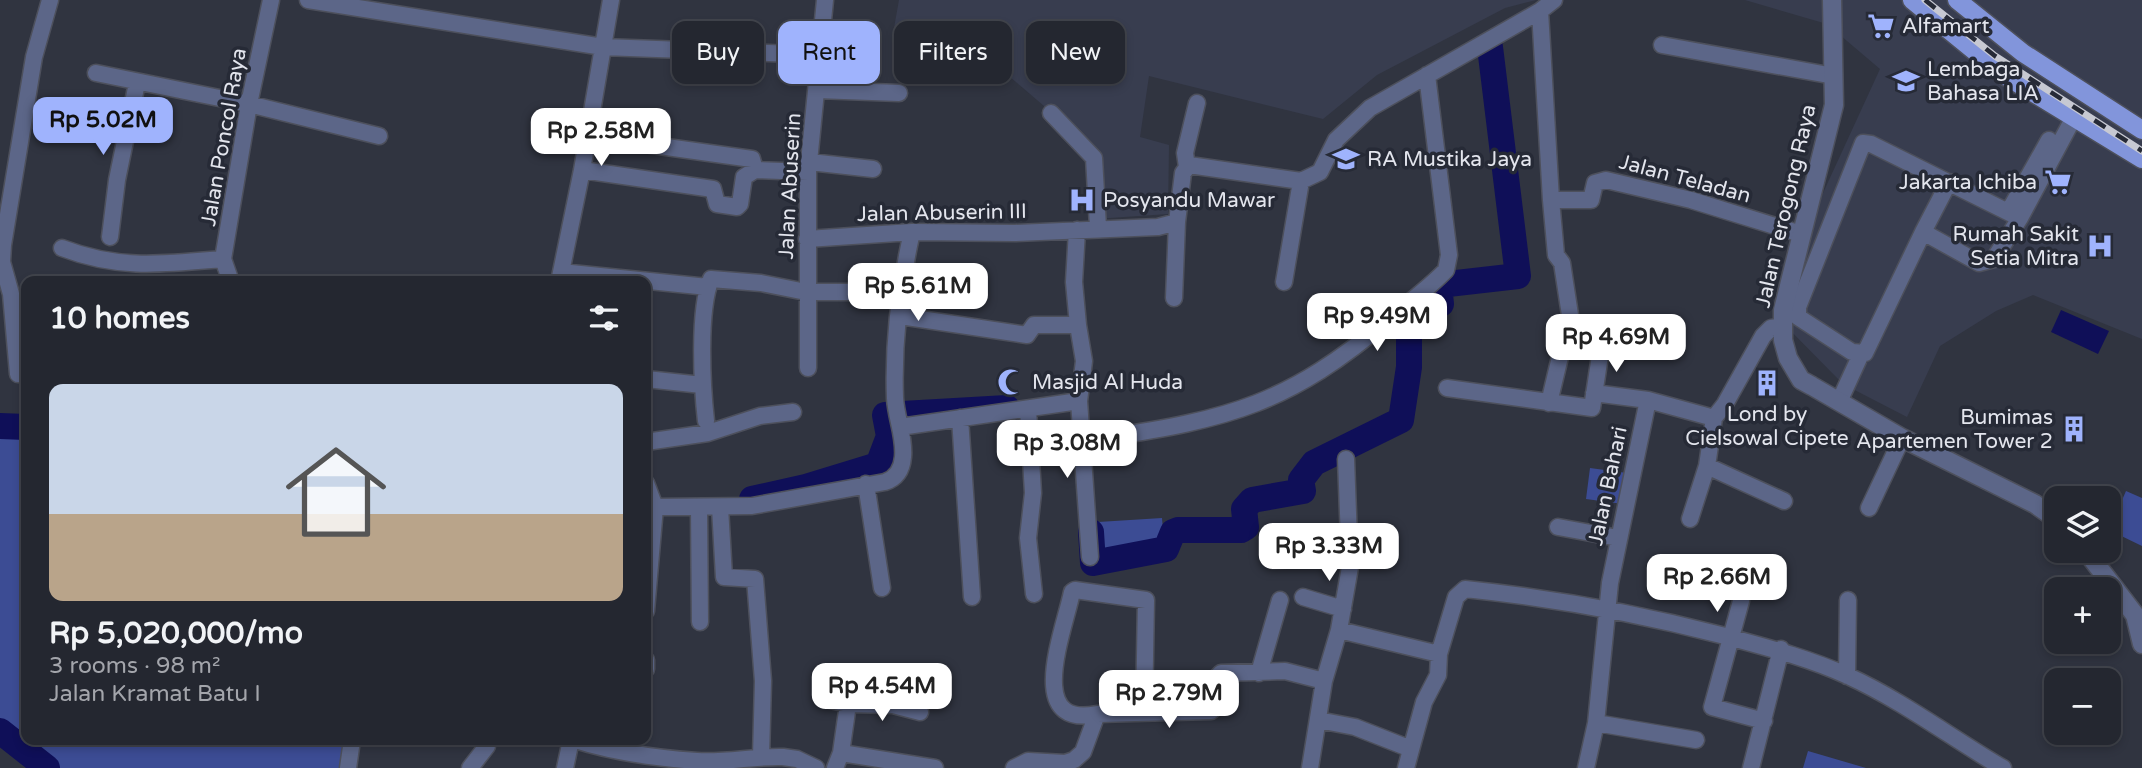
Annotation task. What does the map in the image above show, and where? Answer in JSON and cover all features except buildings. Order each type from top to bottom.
[{"type":"main road","points":[[1912,0],[2004,75],[2142,159]]},
{"type":"main road","points":[[1957,0],[2033,60],[2142,130]]},
{"type":"street","points":[[18,374],[12,294],[2,262],[4,199],[34,57],[50,0]]},
{"type":"street","name":"Jalan Poncol Raya","points":[[229,276],[223,259],[249,104],[271,0]]},
{"type":"street","points":[[308,0],[603,47],[778,53]]},
{"type":"street","points":[[560,276],[582,170],[611,0]]},
{"type":"street","name":"Jalan Abuserin","points":[[823,21],[825,0]]},
{"type":"street","points":[[1186,167],[1194,163],[1301,181],[1320,172],[1336,140],[1356,118],[1540,11],[1554,0]]},
{"type":"street","name":"Jalan Terogong Raya","points":[[1832,0],[1834,105],[1786,290],[1783,326],[1788,358],[1801,380],[1902,438],[2044,510]]},
{"type":"street","points":[[1540,11],[1556,255],[1562,263],[1570,315],[1567,363],[1549,403]]},
{"type":"street","points":[[1662,45],[1834,76]]},
{"type":"street","points":[[96,73],[249,104],[379,136]]},
{"type":"street","points":[[1103,438],[1210,420],[1268,401],[1331,365],[1446,270],[1449,255],[1427,75]]},
{"type":"street","points":[[110,237],[117,180],[137,83]]},
{"type":"street","name":"Jalan Abuserin","points":[[808,368],[806,292],[809,167],[818,84]]},
{"type":"street","points":[[817,90],[898,93]]},
{"type":"street","points":[[1174,298],[1179,228],[1177,222],[1186,167],[1185,153],[1196,103]]},
{"type":"street","points":[[1051,113],[1094,158],[1098,227]]},
{"type":"street","points":[[1923,232],[1985,263],[1994,259],[2014,214],[2069,116]]},
{"type":"street","points":[[588,136],[752,159],[755,170]]},
{"type":"street","points":[[1950,181],[1923,232],[1870,349],[1856,353],[1801,321],[1797,312],[1860,146],[1871,144],[1950,181],[2014,214]]},
{"type":"street","points":[[582,170],[713,189],[717,204],[737,207],[740,204],[744,177],[755,170],[809,167],[873,169]]},
{"type":"street","name":"Jalan Teladan","points":[[1551,200],[1591,200],[1595,183],[1606,180],[1691,200],[1801,234]]},
{"type":"street","points":[[1284,282],[1301,181]]},
{"type":"street","name":"Jalan Abuserin III","points":[[807,239],[912,232],[1016,233],[1098,227],[1158,227],[1177,222]]},
{"type":"street","points":[[1077,230],[1074,282],[1084,361],[1079,397],[1090,557]]},
{"type":"street","points":[[651,516],[652,497],[699,508],[752,506],[891,480],[900,468],[903,446],[896,363],[912,232]]},
{"type":"street","points":[[62,248],[92,260],[138,266],[223,259]]},
{"type":"street","points":[[706,421],[702,385],[708,287],[714,278],[806,292],[894,292]]},
{"type":"street","points":[[651,283],[708,287]]},
{"type":"street","points":[[900,316],[1027,335],[1034,326],[1078,325]]},
{"type":"street","points":[[1690,519],[1707,467],[1714,418],[1763,336],[1771,328],[1783,326]]},
{"type":"street","points":[[1447,388],[1592,408],[1601,349]]},
{"type":"street","points":[[1835,400],[1856,353]]},
{"type":"street","points":[[651,380],[702,385]]},
{"type":"street","points":[[1594,393],[1648,400],[1714,418]]},
{"type":"street","points":[[899,421],[960,418],[1028,409],[1079,397]]},
{"type":"street","name":"Jalan Bahari","points":[[1586,768],[1596,723],[1618,538],[1648,400]]},
{"type":"street","points":[[1028,409],[1033,493],[1028,538],[1034,594]]},
{"type":"street","points":[[651,441],[708,433],[760,416],[793,412]]},
{"type":"street","points":[[960,418],[972,597]]},
{"type":"street","points":[[1869,508],[1902,438]]},
{"type":"street","points":[[1310,768],[1324,681],[1343,609],[1350,557],[1346,459]]},
{"type":"street","points":[[1707,467],[1783,501]]},
{"type":"street","points":[[866,484],[882,588]]},
{"type":"street","points":[[720,507],[724,577],[755,579],[769,761]]},
{"type":"street","points":[[699,508],[700,622]]},
{"type":"street","points":[[1558,527],[1618,538]]},
{"type":"street","points":[[1274,560],[1350,557]]},
{"type":"street","points":[[2096,563],[2138,613],[2142,644]]},
{"type":"street","points":[[1406,768],[1424,702],[1438,675],[1439,654],[1456,597],[1465,589],[1563,600],[1781,649],[1847,676],[1916,710],[2003,768]]},
{"type":"street","points":[[1143,712],[1146,600],[1075,590],[1072,592],[1056,669],[1054,696],[1061,710],[1071,716],[1211,711],[1217,705],[1219,674],[1292,672],[1324,681]]},
{"type":"street","points":[[1303,597],[1343,609]]},
{"type":"street","points":[[1259,673],[1280,600]]},
{"type":"street","points":[[1847,676],[1848,600]]},
{"type":"street","points":[[1741,601],[1712,707],[1764,721]]},
{"type":"street","points":[[1339,630],[1439,654]]},
{"type":"street","points":[[1751,768],[1781,649]]},
{"type":"street","points":[[826,699],[848,704],[892,705],[920,712]]},
{"type":"street","points":[[848,704],[838,760],[935,768]]},
{"type":"street","points":[[1014,768],[1028,761],[1048,765],[1065,763],[1079,756],[1097,715]]},
{"type":"street","points":[[1318,720],[1355,727],[1412,749]]},
{"type":"street","points":[[1596,723],[1696,740]]},
{"type":"street","points":[[348,768],[351,745]]},
{"type":"street","points":[[565,768],[572,745]]},
{"type":"street","points":[[470,768],[486,746]]},
{"type":"street","points":[[623,746],[697,761],[797,759],[816,768]]},
{"type":"shaded area","points":[[899,0],[1536,0],[1505,8],[1377,75],[1323,119],[1149,76],[1140,137],[1169,145],[1168,214],[1095,219],[1092,159],[1058,118],[1012,79],[1012,21],[895,21]]},
{"type":"shaded area","points":[[1745,0],[2142,0],[2142,339],[2033,295],[1996,311],[1940,346],[1907,417],[1843,384],[1779,319],[1778,291],[1880,69],[1827,24]]},
{"type":"shaded area","points":[[2061,310],[2109,331],[2098,354],[2051,332]]},
{"type":"shaded area","points":[[0,418],[21,425],[21,745],[344,745],[340,768],[47,768],[0,731]]},
{"type":"shaded area","points":[[1590,468],[1627,473],[1623,504],[1586,499]]},
{"type":"shaded area","points":[[2126,491],[2142,498],[2142,546],[2121,536],[2121,502]]},
{"type":"shaded area","points":[[1162,518],[1164,544],[1100,549],[1098,522]]},
{"type":"shaded area","points":[[1808,751],[1866,768],[1803,768]]},
{"type":"waterway","points":[[1091,532],[1093,563],[1166,549],[1173,532],[1178,530],[1241,530],[1246,527],[1244,509],[1252,500],[1303,491],[1301,480],[1314,463],[1401,420],[1409,367],[1409,309],[1419,303],[1441,304],[1439,285],[1518,276],[1490,47]]},
{"type":"waterway","points":[[752,499],[806,487],[878,465],[889,436],[885,415],[1007,408]]},
{"type":"waterway","points":[[0,426],[21,427]]},
{"type":"waterway","points":[[0,731],[47,768]]},
{"type":"railway","points":[[1925,0],[1995,56],[2142,151]]},
{"type":"place","name":"Alfamart","points":[[1881,26]]},
{"type":"place","name":"Lembaga Bahasa LIA","points":[[1906,81]]},
{"type":"place","name":"RA Mustika Jaya","points":[[1346,159]]},
{"type":"place","name":"Jakarta Ichiba","points":[[2058,182]]},
{"type":"place","name":"Posyandu Mawar","points":[[1082,200]]},
{"type":"place","name":"Rumah Sakit Setia Mitra","points":[[2100,246]]},
{"type":"place","name":"Masjid Al Huda","points":[[1011,382]]},
{"type":"place","name":"Lond by Cielsowal Cipete","points":[[1767,383]]},
{"type":"place","name":"Bumimas Apartemen Tower 2","points":[[2074,429]]}]
